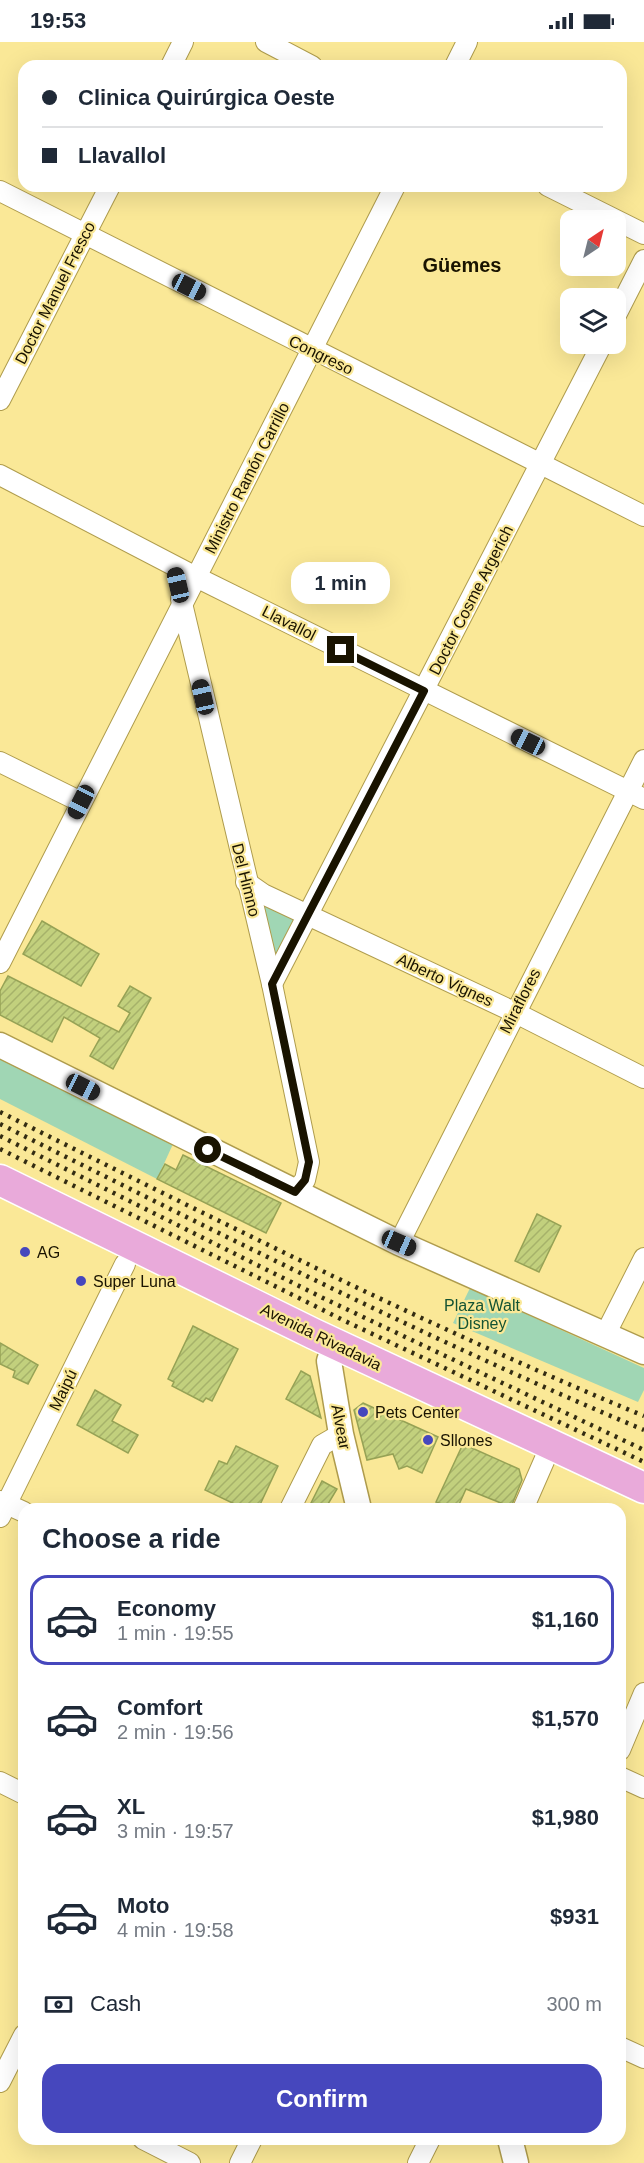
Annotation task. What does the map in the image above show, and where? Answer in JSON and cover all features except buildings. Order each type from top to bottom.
[{"type":"main road","name":"Avenida Rivadavia","points":[[0,1180],[332,1353]]},
{"type":"main road","name":"Avenida Rivadavia","points":[[0,1203],[125,1264],[332,1353],[547,1453],[644,1509]]},
{"type":"main road","name":"Avenida Rivadavia","points":[[547,1453],[644,1488]]},
{"type":"street","points":[[174,60],[183,42]]},
{"type":"street","points":[[266,42],[300,60]]},
{"type":"street","points":[[458,60],[467,42]]},
{"type":"street","name":"Congreso","points":[[0,191],[313,351],[541,462],[644,516]]},
{"type":"street","name":"Doctor Manuel Fresco","points":[[0,400],[107,192]]},
{"type":"street","name":"Ministro Ramón Carrillo","points":[[0,963],[392,192]]},
{"type":"street","points":[[560,192],[644,234]]},
{"type":"street","points":[[626,295],[644,260]]},
{"type":"street","name":"Doctor Cosme Argerich","points":[[272,984],[597,354]]},
{"type":"street","name":"Llavallol","points":[[0,475],[196,577],[636,795]]},
{"type":"street","name":"Del Himno","points":[[173,565],[246,882],[272,984],[309,1162],[305,1180],[295,1192]]},
{"type":"street","name":"Miraflores","points":[[399,1243],[514,1012],[636,795],[644,760]]},
{"type":"street","points":[[0,762],[81,802]]},
{"type":"street","name":"Alberto Vignes","points":[[246,882],[263,894],[514,1012],[644,1078]]},
{"type":"street","points":[[0,1045],[399,1243],[644,1352]]},
{"type":"street","points":[[604,1335],[644,1258]]},
{"type":"street","name":"Maipú","points":[[8,1508],[125,1264]]},
{"type":"street","name":"Alvear","points":[[332,1353],[341,1434],[358,1503]]},
{"type":"street","points":[[293,1503],[322,1445],[341,1434]]},
{"type":"street","points":[[526,1503],[547,1453]]},
{"type":"street","points":[[626,1736],[644,1693]]},
{"type":"street","points":[[626,1780],[644,1788]]},
{"type":"street","points":[[0,1782],[18,1791]]},
{"type":"street","points":[[8,2074],[18,2050]]},
{"type":"street","points":[[626,2050],[644,2058]]},
{"type":"street","points":[[155,2145],[190,2163]]},
{"type":"street","points":[[240,2163],[249,2145]]},
{"type":"street","points":[[418,2163],[427,2145]]},
{"type":"street","points":[[512,2145],[516,2163]]},
{"type":"green space","points":[[266,905],[294,919],[279,952],[275,954],[272,951],[262,908]]},
{"type":"green space","points":[[0,1058],[173,1144],[157,1179],[0,1099]]},
{"type":"green space","name":"Plaza Walt Disney","points":[[470,1288],[644,1368],[644,1390],[638,1402],[453,1323]]},
{"type":"railway","points":[[0,1112],[400,1308],[644,1416]]},
{"type":"railway","points":[[0,1124],[400,1321],[644,1430]]},
{"type":"railway","points":[[0,1136],[323,1298],[644,1450]]},
{"type":"railway","points":[[0,1149],[345,1321],[644,1462]]},
{"type":"place","name":"AG","points":[[25,1252]]},
{"type":"place","name":"Super Luna","points":[[81,1281]]},
{"type":"place","name":"Pets Center","points":[[363,1412]]},
{"type":"place","name":"Sllones","points":[[428,1440]]},
{"type":"district","name":"Güemes","points":[[462,265]]},
{"type":"route","points":[[208,1150],[295,1192],[305,1180],[308,1172],[309,1162],[272,984],[424,691],[341,650]]}]
